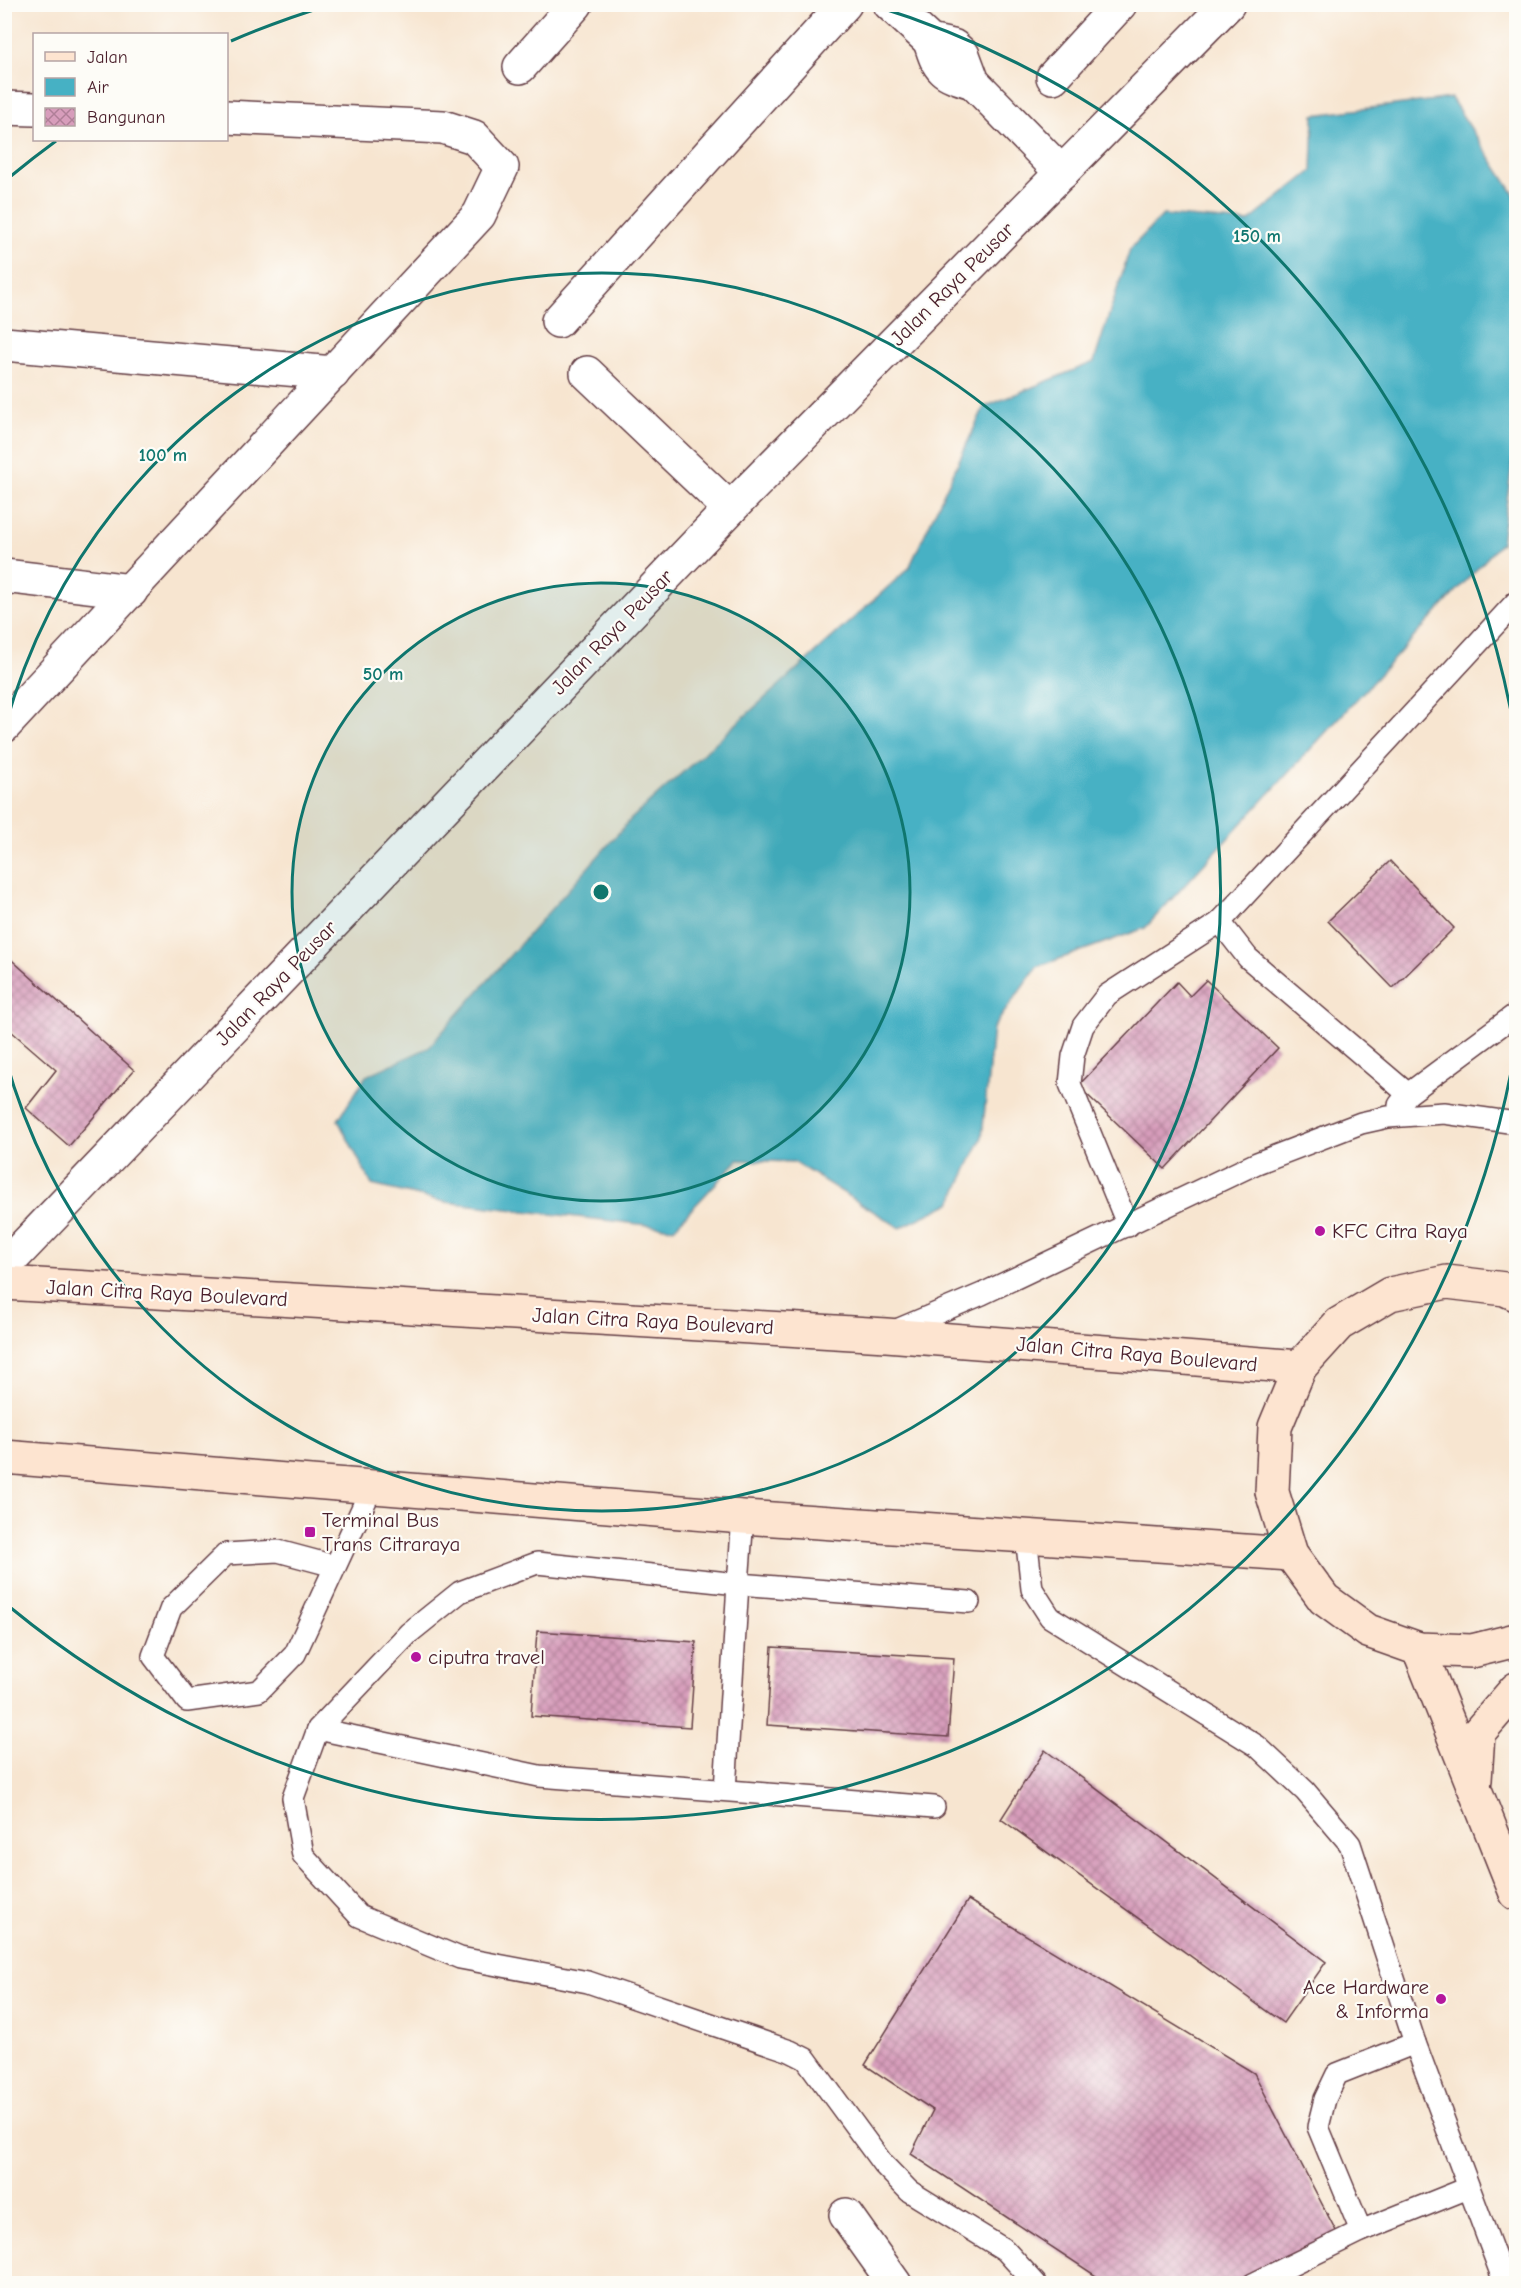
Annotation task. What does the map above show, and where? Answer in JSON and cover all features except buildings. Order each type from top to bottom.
[{"type":"main road","points":[[1516,1294],[1505,1289],[1447,1282],[1390,1294],[1339,1324],[1300,1367],[1275,1427],[1272,1492],[1291,1554],[1324,1599],[1368,1631],[1419,1649],[1472,1651],[1516,1640]]},
{"type":"main road","name":"Jalan Citra Raya Boulevard","points":[[4,1283],[886,1335],[1300,1367]]},
{"type":"main road","points":[[4,1457],[743,1517],[1291,1554]]},
{"type":"main road","points":[[1419,1649],[1516,1893]]},
{"type":"main road","points":[[1475,1788],[1478,1733],[1516,1689]]},
{"type":"street","points":[[520,67],[576,4]]},
{"type":"street","points":[[558,321],[845,4]]},
{"type":"street","points":[[890,4],[930,41],[937,65],[947,74],[973,82],[1062,173]]},
{"type":"street","points":[[1053,77],[1120,4]]},
{"type":"street","name":"Jalan Raya Peusar","points":[[4,1267],[730,509],[1228,4]]},
{"type":"street","points":[[4,108],[33,109]]},
{"type":"street","points":[[4,726],[479,215],[502,167],[474,137],[443,127],[228,117]]},
{"type":"street","points":[[4,344],[333,373]]},
{"type":"street","points":[[587,373],[730,509]]},
{"type":"street","points":[[4,576],[131,591]]},
{"type":"street","points":[[846,2215],[894,2283]]},
{"type":"lane","points":[[1128,1226],[1070,1084],[1073,1056],[1083,1026],[1107,995],[1220,922],[1516,602]]},
{"type":"lane","points":[[1220,922],[1248,958],[1408,1094]]},
{"type":"lane","points":[[1388,1117],[1408,1094],[1516,1014]]},
{"type":"lane","points":[[886,1335],[982,1294],[1257,1164],[1361,1123],[1388,1117],[1444,1113],[1516,1123]]},
{"type":"lane","points":[[334,1566],[278,1551],[226,1554],[171,1608],[153,1656],[187,1701],[259,1691],[295,1654],[372,1487]]},
{"type":"lane","points":[[725,1790],[743,1517]]},
{"type":"lane","points":[[1026,1536],[1032,1589],[1050,1617],[1257,1746],[1305,1791],[1350,1844],[1415,2043],[1505,2283]]},
{"type":"lane","points":[[969,1602],[738,1584],[537,1563],[460,1592],[409,1633],[318,1729],[293,1798],[303,1855],[359,1916],[460,1958],[588,1982],[790,2051],[806,2059],[883,2164],[909,2191],[1005,2250],[1036,2283]]},
{"type":"lane","points":[[318,1729],[539,1776],[934,1807]]},
{"type":"lane","points":[[1361,2231],[1318,2127],[1325,2099],[1337,2074],[1415,2043]]},
{"type":"lane","points":[[1253,2283],[1361,2231],[1468,2188]]},
{"type":"water","points":[[1451,98],[1516,197],[1516,437],[1501,543],[1145,928],[1037,967],[993,1028],[982,1137],[951,1203],[900,1228],[794,1162],[738,1160],[674,1228],[445,1202],[372,1185],[338,1120],[366,1076],[428,1048],[631,819],[909,568],[984,407],[1094,362],[1130,249],[1163,215],[1248,222],[1312,171],[1314,115]]},
{"type":"place","name":"KFC Citra Raya","points":[[1320,1231]]},
{"type":"place","name":"Terminal Bus Trans Citraraya","points":[[310,1532]]},
{"type":"place","name":"ciputra travel","points":[[416,1657]]},
{"type":"place","name":"Ace Hardware & Informa","points":[[1441,1999]]}]
